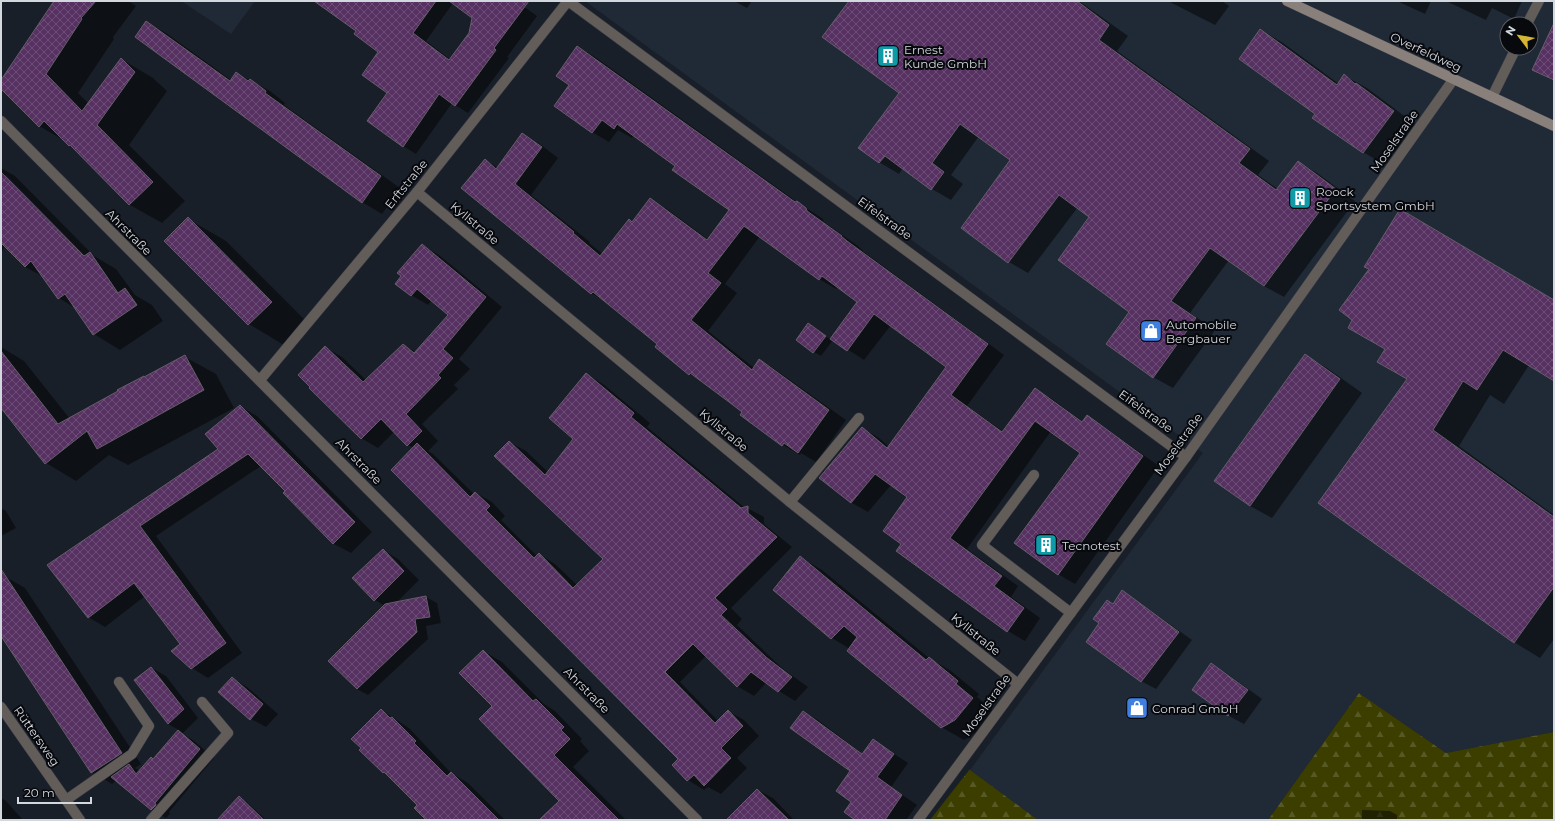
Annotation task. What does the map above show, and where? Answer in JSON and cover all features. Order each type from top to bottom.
[{"type":"street","name":"Erftstraße","points":[[260,380],[417,192],[568,1]]},
{"type":"street","name":"Eifelstraße","points":[[568,1],[1186,457]]},
{"type":"street","name":"Overfeldweg","points":[[1287,1],[1554,126]]},
{"type":"street","points":[[1531,16],[1539,1]]},
{"type":"street","points":[[1492,97],[1512,56]]},
{"type":"street","name":"Moselstraße","points":[[918,820],[1186,457],[1453,80]]},
{"type":"street","name":"Ahrstraße","points":[[1,121],[697,820]]},
{"type":"street","name":"Kyllstraße","points":[[417,192],[790,502],[1018,684]]},
{"type":"street","points":[[790,502],[859,418]]},
{"type":"street","points":[[1034,475],[982,545],[1071,613]]},
{"type":"street","points":[[66,800],[132,754],[149,726],[119,682]]},
{"type":"street","points":[[152,820],[228,733],[202,702]]},
{"type":"street","name":"Rüttersweg","points":[[1,707],[80,820]]},
{"type":"shaded area","points":[[181,1],[255,1],[231,34]]},
{"type":"shaded area","points":[[585,1],[1554,1],[1554,732],[1446,753],[1359,693],[1268,820],[1038,820],[970,770],[1203,453]]},
{"type":"green space","points":[[1359,693],[1446,753],[1554,732],[1554,819],[1268,820]]},
{"type":"green space","points":[[970,770],[1038,820],[930,820]]},
{"type":"building","points":[[54,1],[96,1],[81,18],[82,19],[46,74],[82,111],[121,58],[135,72],[97,125],[153,182],[129,205],[70,145],[69,146],[44,121],[39,127],[1,89],[1,80]]},
{"type":"building","points":[[314,1],[436,1],[413,33],[449,60],[469,33],[472,18],[449,1],[529,1],[494,48],[496,50],[455,106],[439,94],[403,147],[367,121],[387,93],[362,75],[378,52],[354,34],[356,31]]},
{"type":"building","points":[[849,1],[1077,1],[1109,25],[1099,40],[1250,149],[1239,163],[1276,190],[1298,161],[1336,189],[1264,286],[1210,248],[1171,301],[1196,318],[1153,378],[1106,344],[1129,312],[1058,260],[1089,217],[1059,195],[1008,263],[961,228],[1010,160],[960,124],[932,163],[944,172],[931,190],[885,156],[879,163],[858,148],[899,93],[822,37]]},
{"type":"building","points":[[146,21],[230,81],[236,72],[248,81],[250,79],[266,91],[265,93],[381,176],[362,203],[135,37]]},
{"type":"building","points":[[1554,23],[1554,80],[1532,70]]},
{"type":"building","points":[[1260,29],[1337,85],[1344,74],[1355,84],[1356,83],[1394,111],[1363,153],[1312,118],[1315,114],[1239,59]]},
{"type":"building","points":[[577,46],[795,202],[797,201],[806,208],[807,211],[847,241],[988,344],[951,395],[1002,432],[1035,388],[1082,422],[1087,415],[1143,456],[1058,575],[1014,543],[1080,453],[1035,421],[950,538],[1002,576],[994,586],[1024,608],[1007,632],[896,551],[901,544],[883,531],[907,497],[875,474],[851,503],[819,478],[862,427],[887,448],[946,367],[874,314],[847,351],[830,339],[857,302],[822,276],[819,280],[744,226],[708,273],[721,283],[691,320],[752,370],[759,359],[829,410],[798,453],[784,443],[782,446],[740,415],[742,412],[729,402],[690,373],[689,375],[655,347],[657,344],[593,292],[591,294],[461,188],[485,159],[496,169],[522,133],[542,147],[515,184],[574,232],[573,233],[600,256],[629,219],[632,222],[650,198],[707,240],[729,210],[672,170],[675,166],[617,124],[614,129],[602,120],[592,133],[554,106],[569,85],[556,76]]},
{"type":"building","points":[[1,172],[84,256],[90,252],[118,293],[125,288],[137,305],[93,335],[65,294],[58,299],[31,261],[25,267],[1,243]]},
{"type":"building","points":[[1400,209],[1554,300],[1554,381],[1503,350],[1477,390],[1463,381],[1433,430],[1554,517],[1554,587],[1514,643],[1318,503],[1407,379],[1377,362],[1385,349],[1348,328],[1352,320],[1339,310],[1369,269],[1364,267]]},
{"type":"building","points":[[188,217],[272,302],[248,325],[164,241]]},
{"type":"building","points":[[422,244],[486,297],[443,349],[453,358],[438,375],[441,378],[406,414],[422,431],[407,446],[381,419],[361,439],[309,388],[310,387],[298,375],[325,346],[363,382],[403,344],[414,353],[448,315],[417,289],[411,296],[395,284],[401,276],[397,273]]},
{"type":"building","points":[[808,323],[826,336],[813,353],[796,340]]},
{"type":"building","points":[[1,351],[58,424],[118,391],[117,390],[185,355],[204,390],[97,449],[87,431],[45,464],[1,408]]},
{"type":"building","points":[[1305,354],[1340,379],[1250,506],[1214,481]]},
{"type":"building","points":[[586,373],[634,413],[631,417],[741,508],[748,506],[748,513],[777,537],[715,598],[727,609],[721,615],[767,658],[792,677],[778,692],[751,672],[737,687],[693,644],[665,672],[715,723],[728,710],[743,726],[721,748],[731,758],[704,786],[694,775],[687,781],[672,765],[678,759],[391,470],[417,443],[470,497],[475,492],[490,506],[486,510],[534,558],[539,553],[573,588],[603,559],[494,456],[509,441],[545,475],[573,439],[549,418]]},
{"type":"building","points":[[240,405],[355,522],[333,544],[283,493],[285,491],[248,454],[140,526],[226,643],[191,669],[171,651],[180,644],[134,583],[88,618],[47,565],[218,449],[205,434]]},
{"type":"building","points":[[383,549],[404,571],[374,601],[352,578]]},
{"type":"building","points":[[800,556],[926,660],[929,657],[958,681],[956,684],[973,698],[955,720],[941,728],[847,651],[857,637],[844,626],[831,639],[773,590]]},
{"type":"building","points":[[1,569],[122,753],[91,773],[1,636]]},
{"type":"building","points":[[1122,590],[1179,632],[1141,682],[1086,642],[1099,623],[1093,619],[1107,600],[1113,604]]},
{"type":"building","points":[[426,596],[430,617],[415,619],[417,632],[357,689],[328,661],[385,604]]},
{"type":"building","points":[[483,650],[533,701],[536,699],[564,727],[561,730],[570,739],[554,755],[619,820],[539,820],[559,801],[479,719],[492,706],[459,673]]},
{"type":"building","points":[[1211,663],[1248,690],[1228,716],[1192,690]]},
{"type":"building","points":[[151,667],[184,709],[168,724],[134,680]]},
{"type":"building","points":[[232,677],[263,704],[250,720],[218,692]]},
{"type":"building","points":[[381,709],[390,718],[392,717],[416,741],[414,743],[447,776],[451,772],[499,820],[426,820],[414,808],[417,805],[384,772],[383,773],[359,750],[361,748],[351,739]]},
{"type":"building","points":[[803,711],[862,754],[873,739],[894,754],[877,777],[902,795],[885,820],[855,820],[844,812],[851,802],[836,791],[850,771],[790,728]]},
{"type":"building","points":[[178,730],[200,749],[155,803],[156,805],[151,810],[111,777],[129,764],[136,774],[151,757],[153,759]]},
{"type":"building","points":[[757,789],[789,820],[726,820]]},
{"type":"building","points":[[239,796],[264,820],[217,820]]},
{"type":"place","name":"Ernest Kunde GmbH","points":[[888,56]]},
{"type":"place","name":"Roock Sportsystem GmbH","points":[[1300,198]]},
{"type":"place","name":"Automobile Bergbauer","points":[[1151,331]]},
{"type":"place","name":"Tecnotest","points":[[1046,545]]},
{"type":"place","name":"Conrad GmbH","points":[[1137,708]]}]
